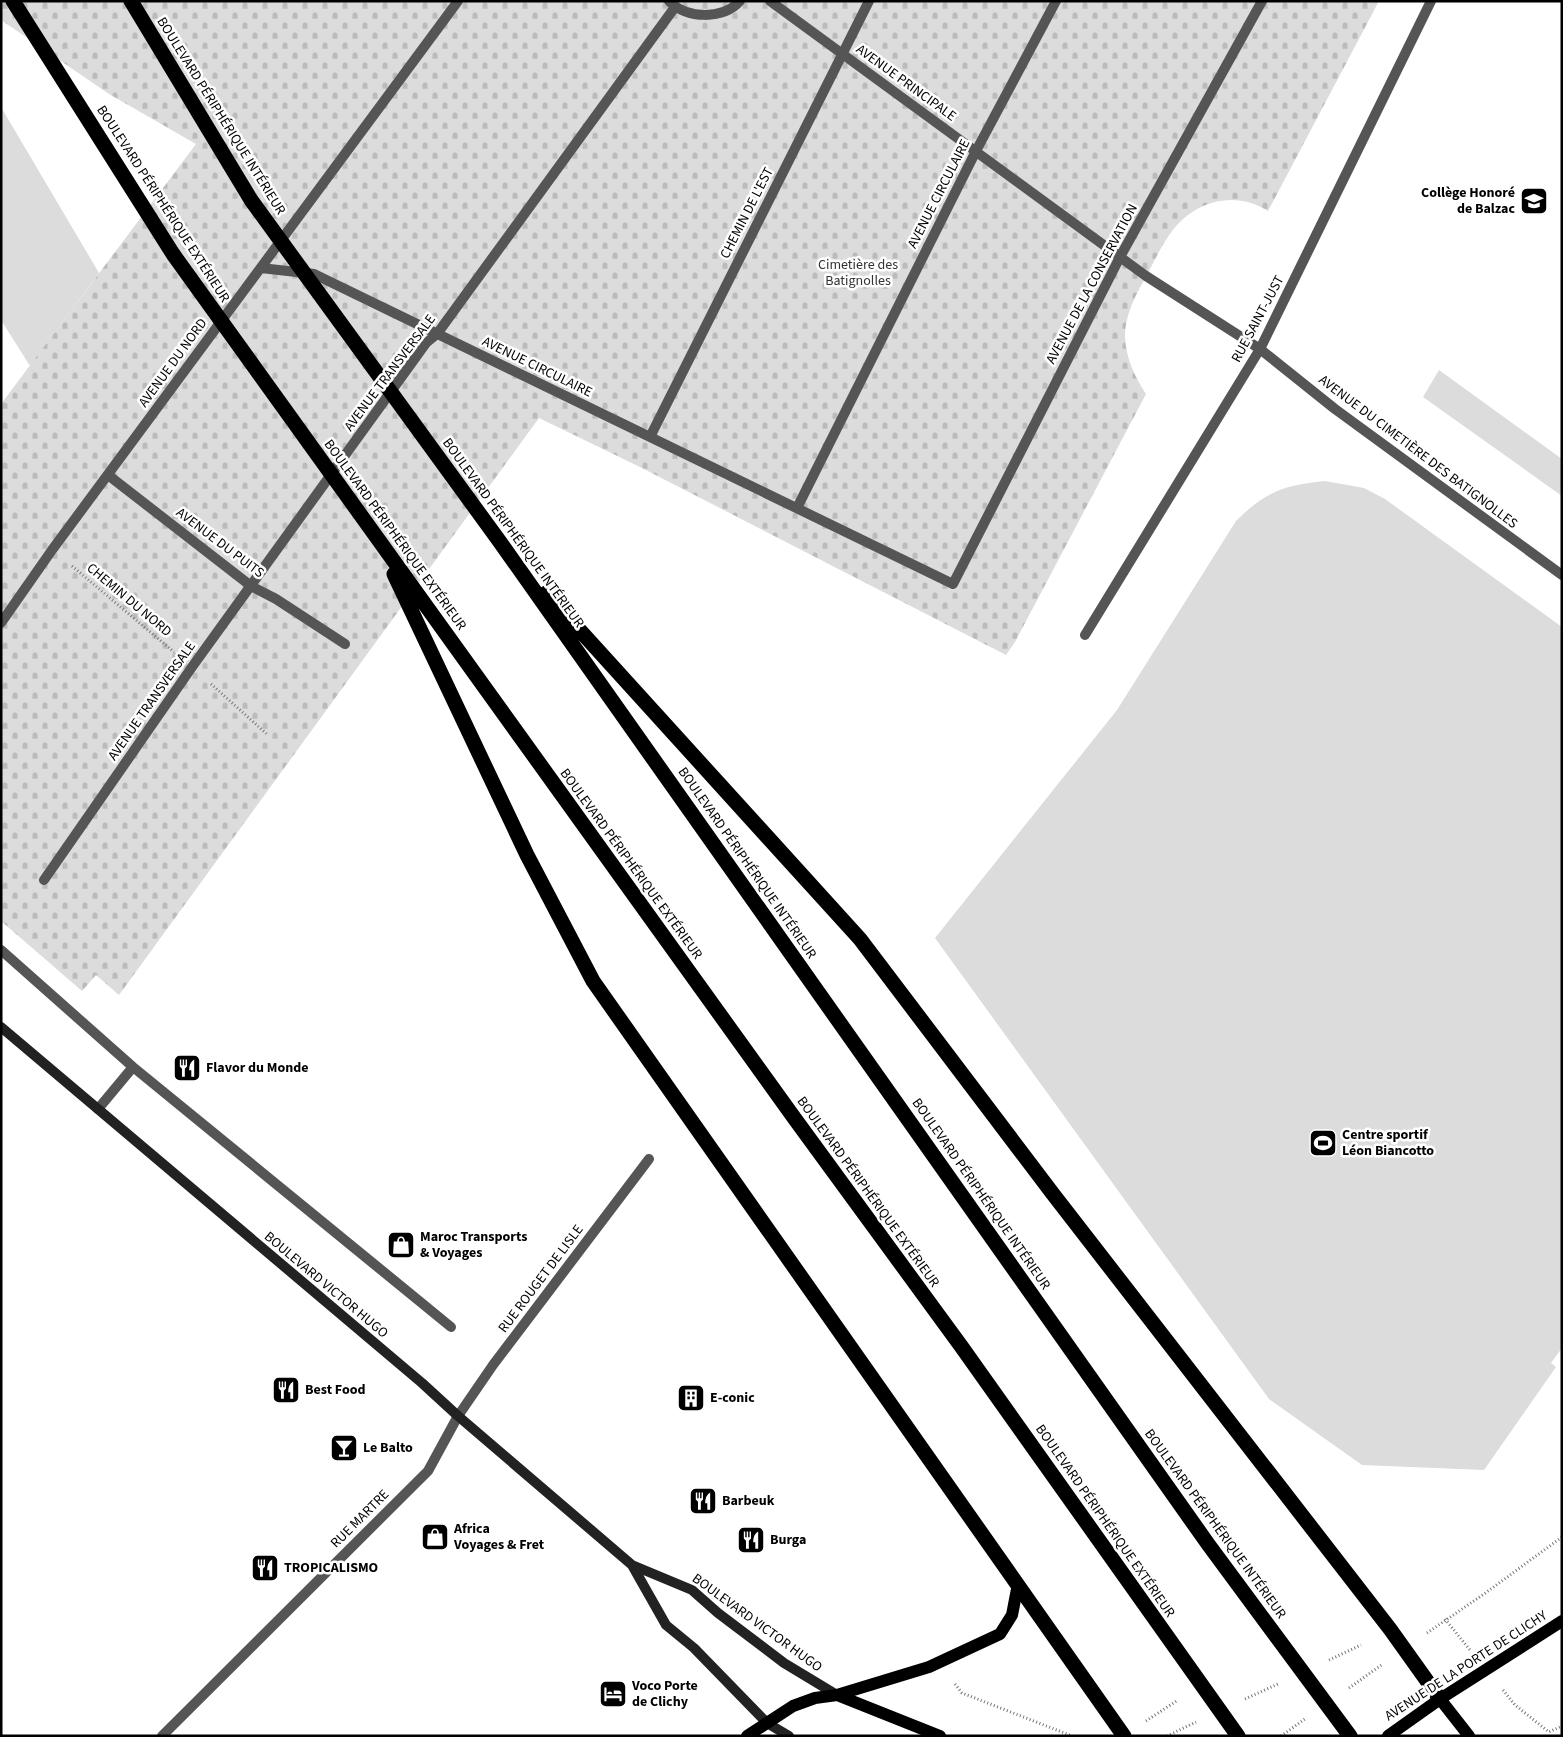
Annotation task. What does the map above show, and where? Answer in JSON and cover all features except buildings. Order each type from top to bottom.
[{"type":"highway","name":"BOULEVARD PÉRIPHÉRIQUE EXTÉRIEUR","points":[[13,1],[173,254],[795,1120],[961,1346],[1238,1736]]},
{"type":"highway","name":"BOULEVARD PÉRIPHÉRIQUE INTÉRIEUR","points":[[131,1],[251,200],[500,542],[1208,1544],[1350,1736]]},
{"type":"highway","points":[[377,539],[527,855],[594,981],[1124,1736]]},
{"type":"highway","points":[[500,542],[860,939],[1053,1194],[1384,1622],[1440,1699]]},
{"type":"main road","name":"BOULEVARD VICTOR HUGO","points":[[1,1027],[422,1383],[632,1565],[692,1590],[718,1613],[784,1663],[837,1695]]},
{"type":"main road","name":"BOULEVARD VICTOR HUGO","points":[[632,1565],[666,1625],[694,1648],[767,1723],[789,1736]]},
{"type":"main road","points":[[747,1736],[792,1706],[815,1698],[837,1695],[929,1667],[1000,1634],[1012,1615],[1018,1584]]},
{"type":"main road","name":"AVENUE DE LA PORTE DE CLICHY","points":[[1388,1736],[1440,1699],[1562,1621]]},
{"type":"main road","points":[[837,1695],[940,1736]]},
{"type":"main road","points":[[1440,1699],[1469,1736]]},
{"type":"street","name":"AVENUE DU NORD","points":[[1,622],[52,550],[458,1]]},
{"type":"street","points":[[672,4],[695,15],[717,14],[740,1]]},
{"type":"street","name":"AVENUE PRINCIPALE","points":[[770,1],[1146,276]]},
{"type":"street","name":"CHEMIN DE L'EST","points":[[650,437],[869,1]]},
{"type":"street","name":"AVENUE CIRCULAIRE","points":[[797,508],[976,151],[1056,1]]},
{"type":"street","name":"AVENUE DE LA CONSERVATION","points":[[953,584],[1120,257],[1262,1]]},
{"type":"street","name":"RUE SAINT-JUST","points":[[1084,635],[1260,350],[1431,1]]},
{"type":"street","name":"AVENUE TRANSVERSALE","points":[[44,880],[192,667],[426,343],[437,334],[672,4]]},
{"type":"street","name":"AVENUE CIRCULAIRE","points":[[261,268],[314,274],[953,584]]},
{"type":"street","name":"AVENUE DU CIMETIÈRE DES BATIGNOLLES","points":[[1146,276],[1260,350],[1334,408],[1562,575]]},
{"type":"street","name":"AVENUE DU PUITS","points":[[108,475],[251,586],[276,599],[345,644]]},
{"type":"street","points":[[1,950],[133,1067],[451,1327]]},
{"type":"street","points":[[98,1109],[133,1067]]},
{"type":"street","name":"RUE ROUGET DE LISLE","points":[[458,1416],[493,1365],[649,1159]]},
{"type":"street","name":"RUE MARTRE","points":[[162,1736],[428,1471],[458,1416]]},
{"type":"path","name":"CHEMIN DU NORD","points":[[52,550],[192,667],[268,735]]},
{"type":"path","points":[[1424,1634],[1484,1594],[1562,1537]]},
{"type":"path","points":[[1326,1661],[1361,1645]]},
{"type":"path","points":[[950,1678],[962,1693],[1072,1736]]},
{"type":"path","points":[[1238,1702],[1282,1682]]},
{"type":"path","points":[[1124,1736],[1177,1700]]},
{"type":"path","points":[[1515,1705],[1549,1732],[1562,1726]]},
{"type":"path","points":[[1167,1736],[1202,1719]]},
{"type":"green space","name":"Cimetière des Batignolles","points":[[1,1],[1379,1],[1268,211],[1245,201],[1233,200],[1209,203],[1198,208],[1178,224],[1162,247],[1132,304],[1127,320],[1125,337],[1129,360],[1146,394],[1015,642],[1006,655],[640,467],[539,418],[119,995],[96,975],[82,991],[1,921],[1,404],[196,144],[109,94],[1,20]]},
{"type":"green space","points":[[1,107],[99,273],[30,366],[1,320]]},
{"type":"green space","points":[[1439,370],[1562,459],[1562,496],[1423,397]]},
{"type":"green space","name":"Centre sportif Léon Biancotto","points":[[1325,481],[1364,488],[1385,499],[1562,627],[1562,1348],[1551,1363],[1556,1367],[1484,1470],[1362,1465],[1269,1399],[935,938],[1117,710],[1236,521],[1256,503],[1276,492],[1298,485]]},
{"type":"place","name":"Collège Honoré de Balzac","points":[[1534,201]]},
{"type":"place","name":"Flavor du Monde","points":[[187,1068]]},
{"type":"place","name":"Centre sportif Léon Biancotto","points":[[1323,1143]]},
{"type":"place","name":"Maroc Transports & Voyages","points":[[401,1245]]},
{"type":"place","name":"Best Food","points":[[286,1390]]},
{"type":"place","name":"E-conic","points":[[691,1398]]},
{"type":"place","name":"Le Balto","points":[[344,1448]]},
{"type":"place","name":"Barbeuk","points":[[703,1501]]},
{"type":"place","name":"Africa Voyages & Fret","points":[[435,1537]]},
{"type":"place","name":"Burga","points":[[751,1540]]},
{"type":"place","name":"TROPICALISMO","points":[[265,1568]]},
{"type":"place","name":"Voco Porte de Clichy","points":[[613,1694]]}]
